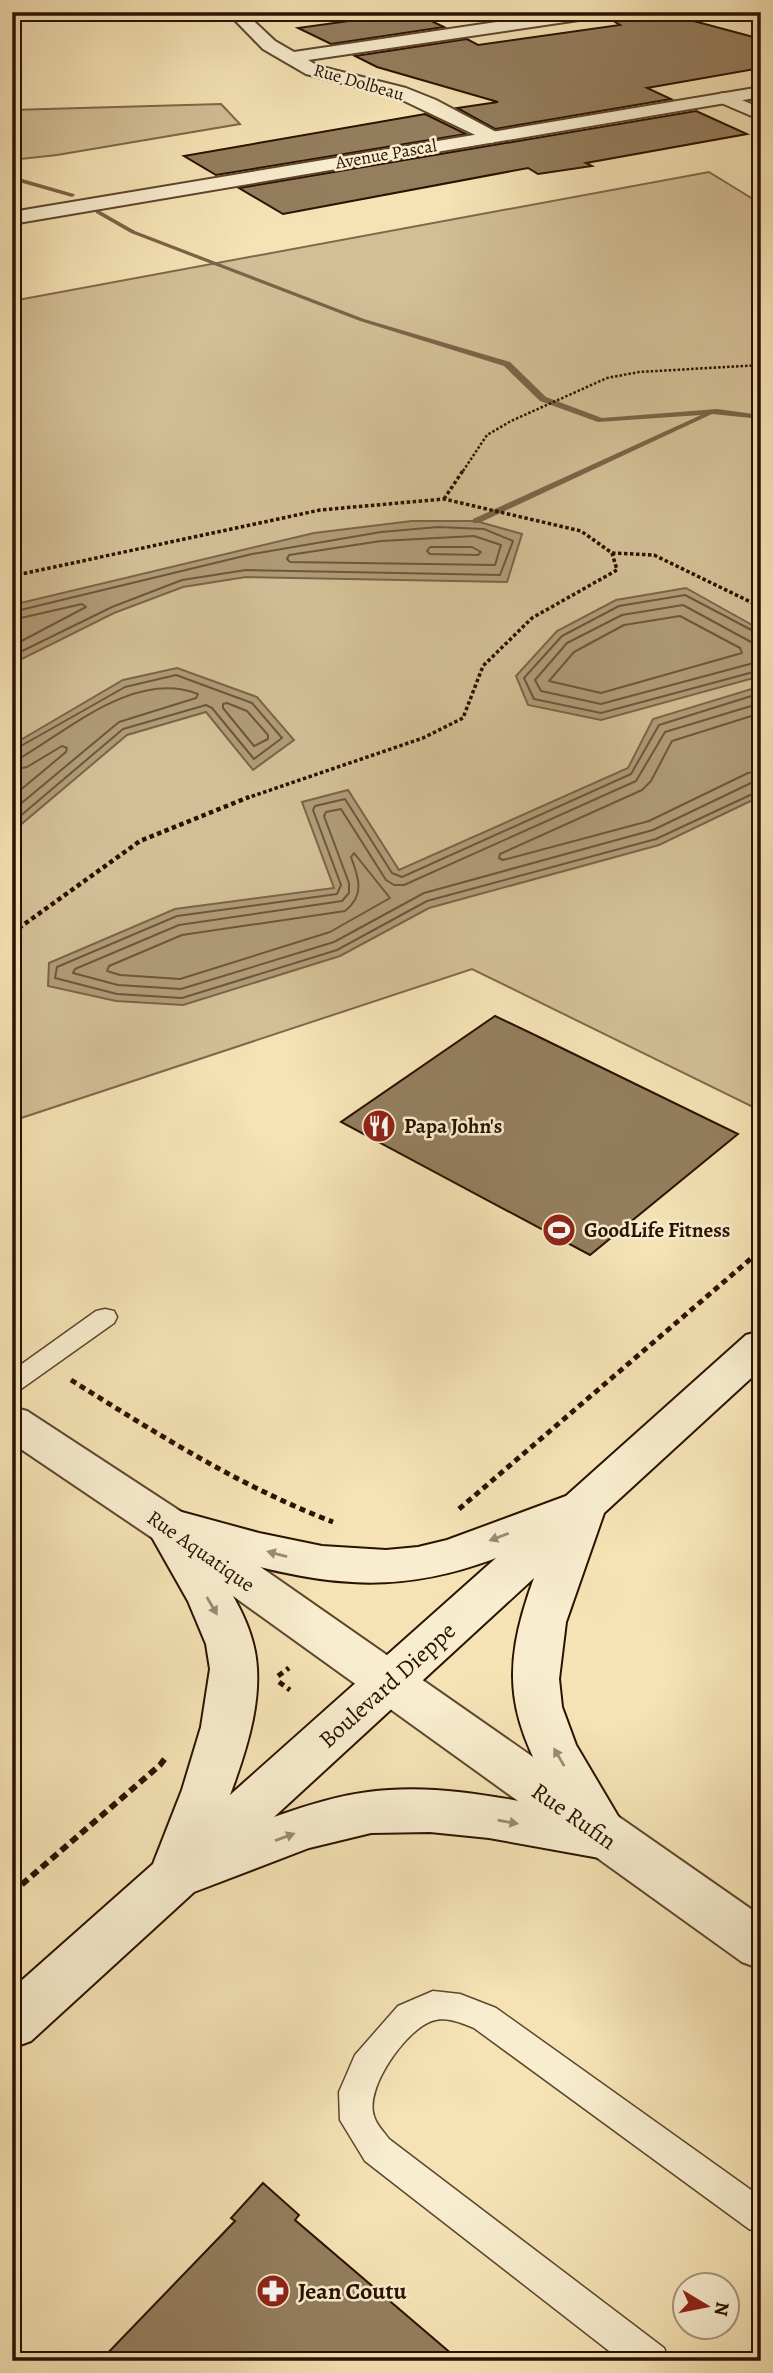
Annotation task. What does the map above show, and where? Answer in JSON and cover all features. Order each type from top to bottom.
[{"type":"street","name":"Rue Dolbeau","points":[[235,12],[269,45],[290,58],[321,73],[400,92],[430,104],[492,137]]},
{"type":"street","points":[[464,12],[499,27]]},
{"type":"street","points":[[290,58],[599,12]]},
{"type":"street","name":"Avenue Pascal","points":[[12,218],[761,92]]},
{"type":"street","points":[[725,98],[761,115]]},
{"type":"street","name":"Boulevard Dieppe","points":[[12,2024],[761,1345]]},
{"type":"street","name":"Rue Aquatique","points":[[12,1422],[167,1525],[388,1683]]},
{"type":"street","points":[[167,1525],[290,1557],[340,1565],[386,1567],[445,1558],[585,1504]]},
{"type":"street","points":[[585,1504],[541,1626],[534,1685],[547,1736],[605,1838]]},
{"type":"street","points":[[167,1525],[224,1626],[231,1646],[234,1680],[229,1712],[215,1760],[174,1877]]},
{"type":"street","name":"Rue Rufin","points":[[388,1683],[761,1946]]},
{"type":"street","points":[[174,1877],[332,1820],[411,1809],[605,1838]]},
{"type":"lane","points":[[12,1383],[106,1318]]},
{"type":"lane","points":[[648,2360],[377,2150],[357,2120],[356,2092],[367,2065],[409,2016],[433,2005],[460,2008],[485,2018],[761,2217]]},
{"type":"path","points":[[444,499],[487,435],[607,378],[639,372],[761,365]]},
{"type":"path","points":[[12,576],[320,510],[444,499],[581,531],[612,552],[654,555],[761,607]]},
{"type":"path","points":[[12,933],[141,841],[268,789],[423,738],[463,718],[483,666],[532,618],[617,570],[612,552]]},
{"type":"path","points":[[12,1025],[18,1037],[18,1068],[12,1072]]},
{"type":"path","points":[[451,1516],[761,1250]]},
{"type":"path","points":[[41,1362],[238,1480],[302,1511],[344,1525]]},
{"type":"path","points":[[12,1893],[160,1765],[169,1754]]},
{"type":"shaded area","points":[[221,104],[240,124],[12,160],[12,110]]},
{"type":"shaded area","points":[[709,172],[761,204],[761,1111],[472,969],[12,1121],[12,301]]},
{"type":"water","points":[[412,521],[476,521],[522,534],[507,582],[246,577],[183,587],[114,613],[12,664],[12,605],[314,533]]},
{"type":"water","points":[[686,588],[761,630],[761,676],[601,720],[528,705],[516,676],[557,631],[616,600]]},
{"type":"water","points":[[177,668],[257,697],[294,740],[253,770],[206,712],[127,735],[12,832],[12,745],[123,680]]},
{"type":"water","points":[[761,686],[761,796],[659,845],[429,908],[340,956],[183,1005],[116,1001],[48,986],[49,963],[175,909],[334,888],[302,802],[348,790],[399,870],[628,768],[653,719]]},
{"type":"building","points":[[610,12],[660,12],[761,39],[761,68],[647,88],[671,99],[495,129],[457,108],[498,102],[377,67],[355,56],[467,39],[478,45],[620,25],[605,16]]},
{"type":"building","points":[[399,14],[403,17],[419,15],[444,27],[331,44],[298,28]]},
{"type":"building","points":[[696,111],[747,134],[586,163],[592,166],[538,174],[528,168],[283,214],[239,188]]},
{"type":"building","points":[[425,114],[466,134],[216,175],[184,156]]},
{"type":"building","points":[[495,1016],[738,1134],[590,1255],[341,1122]]},
{"type":"building","name":"Jean Coutu","points":[[263,2183],[299,2215],[295,2220],[460,2361],[100,2361],[235,2221],[231,2218]]},
{"type":"waterway","points":[[12,178],[72,195]]},
{"type":"waterway","points":[[98,212],[133,232],[362,320],[507,364],[543,399],[601,420],[717,411],[761,417]]},
{"type":"waterway","points":[[476,521],[708,414]]},
{"type":"place","name":"Papa John's","points":[[379,1126]]},
{"type":"place","name":"GoodLife Fitness","points":[[559,1230]]},
{"type":"place","name":"Jean Coutu","points":[[273,2291]]}]
